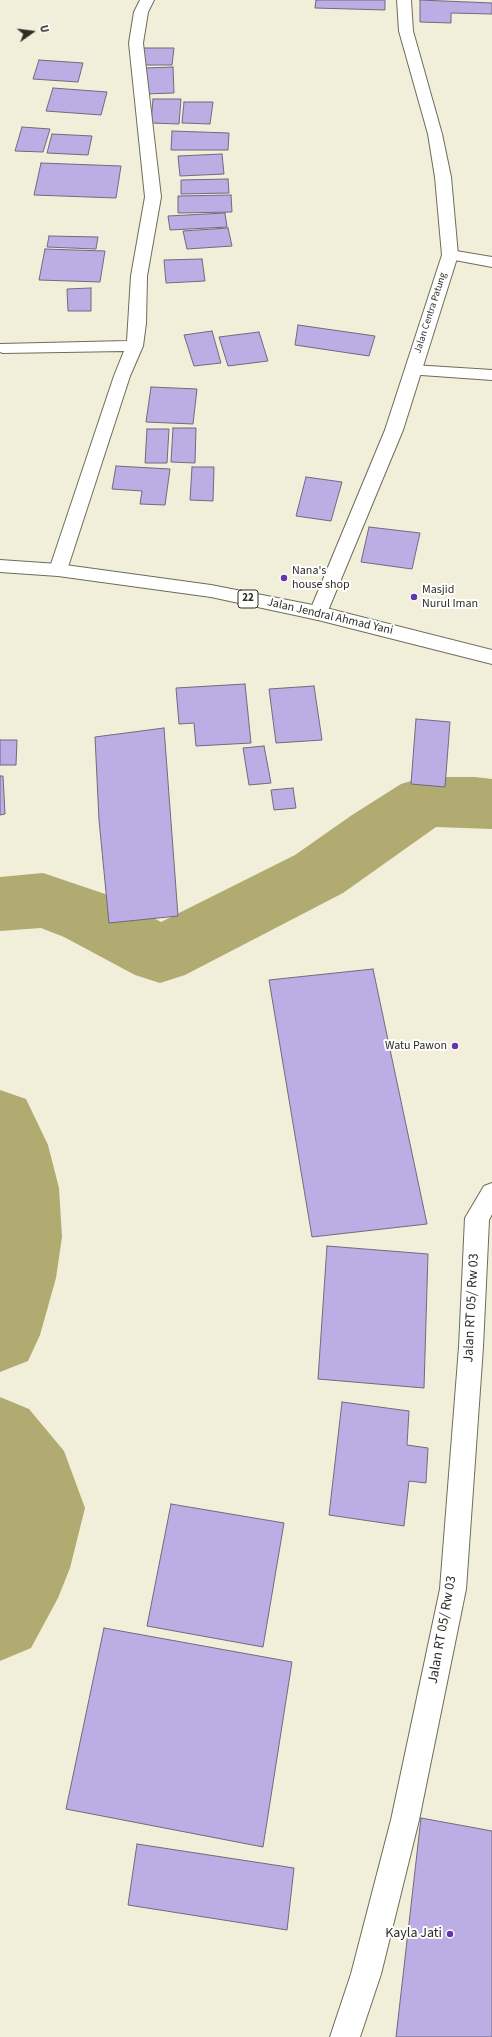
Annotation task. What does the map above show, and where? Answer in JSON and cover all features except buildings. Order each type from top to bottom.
[{"type":"main road","points":[[58,570],[122,376],[135,346],[138,323],[139,276],[153,197],[136,43],[141,12],[147,0]]},
{"type":"main road","name":"Jalan Centra Patung","points":[[318,613],[394,430],[450,255],[443,177],[435,134],[406,31],[404,0]]},
{"type":"main road","points":[[450,255],[492,262]]},
{"type":"main road","points":[[3,348],[135,346]]},
{"type":"main road","points":[[413,370],[492,375]]},
{"type":"main road","name":"Jalan Jendral Ahmad Yani","points":[[0,566],[58,570],[211,591],[318,613],[492,657]]},
{"type":"main road","name":"Jalan RT 05/ Rw 03","points":[[344,2037],[366,1974],[405,1820],[453,1589],[471,1347],[477,1218],[492,1193]]},
{"type":"waterway","points":[[0,904],[43,900],[89,917],[160,955],[319,874],[376,833],[424,802],[475,802],[492,804]]},
{"type":"waterway","points":[[0,1122],[10,1145],[21,1188],[23,1237],[17,1278],[0,1335]]},
{"type":"waterway","points":[[0,1437],[34,1480],[43,1508],[27,1568],[0,1617]]},
{"type":"place","name":"Nana's house shop","points":[[284,578]]},
{"type":"place","name":"Masjid Nurul Iman","points":[[414,597]]},
{"type":"place","name":"Watu Pawon","points":[[455,1046]]},
{"type":"place","name":"Kayla Jati","points":[[450,1934]]}]
